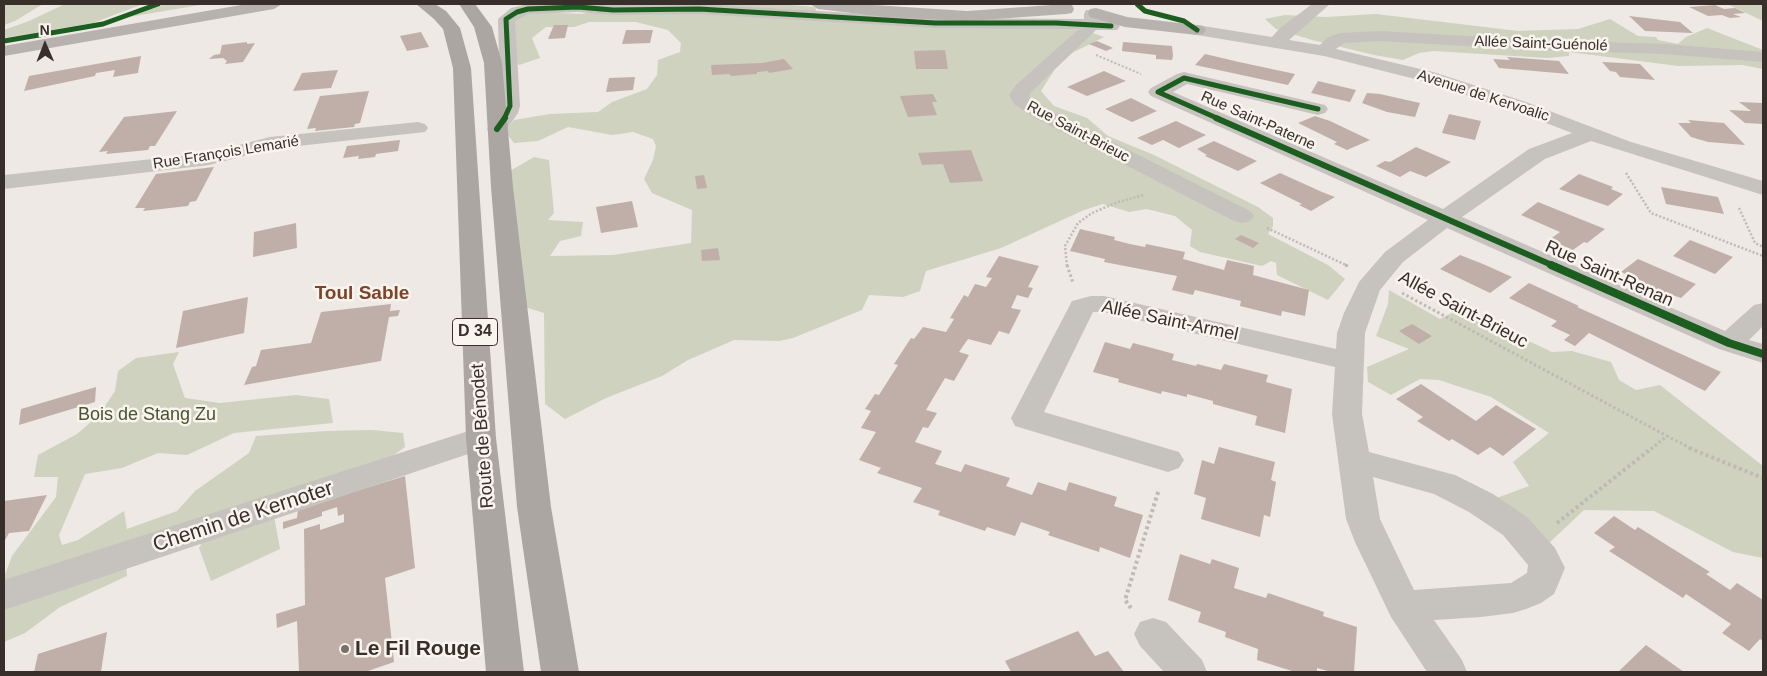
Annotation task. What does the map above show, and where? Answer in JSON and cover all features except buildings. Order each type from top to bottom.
[{"type":"main road","name":"Route de Bénodet","points":[[424,4],[440,15],[451,28],[456,40],[462,68],[481,438],[505,672]]},
{"type":"main road","name":"D 34","points":[[466,4],[483,27],[490,46],[493,63],[497,129],[534,507],[560,672]]},
{"type":"street","points":[[226,11],[258,4]]},
{"type":"street","points":[[4,51],[274,4]]},
{"type":"street","name":"Avenue de Kervoalic","points":[[818,4],[886,12],[960,16],[996,16],[1061,6],[1098,19],[1197,30],[1324,51],[1426,76],[1537,113],[1624,146],[1763,188]]},
{"type":"street","points":[[887,4],[958,7],[1014,4]]},
{"type":"street","points":[[497,129],[508,114],[510,106],[506,19],[517,12],[528,9],[592,5],[613,10],[699,9],[935,23],[1098,19],[1120,4]]},
{"type":"street","name":"Avenue de Kervoalic","points":[[1120,4],[1147,17],[1197,30]]},
{"type":"street","points":[[1277,43],[1285,33],[1322,4]]},
{"type":"street","name":"Rue Saint-Brieuc","points":[[1098,19],[1023,89],[1019,95],[1021,100],[1042,114],[1242,216]]},
{"type":"street","name":"Allée Saint-Guénolé","points":[[1324,51],[1334,40],[1341,38],[1380,36],[1665,49],[1763,57]]},
{"type":"street","name":"Rue Saint-Paterne","points":[[1318,109],[1184,78],[1158,92],[1444,219]]},
{"type":"street","name":"Rue Saint-Paterne","points":[[1208,114],[1236,90]]},
{"type":"street","points":[[1537,113],[1541,134],[1537,154]]},
{"type":"street","name":"Rue François Lemarié","points":[[4,182],[209,159],[270,144],[418,128]]},
{"type":"street","points":[[1448,672],[1404,606],[1372,542],[1363,518],[1347,414],[1348,361],[1351,334],[1357,313],[1375,278],[1394,257],[1444,219],[1537,154],[1590,134]]},
{"type":"street","name":"Rue Saint-Renan","points":[[1444,219],[1729,343],[1763,354]]},
{"type":"street","name":"Allée Saint-Armel","points":[[1168,460],[1026,418],[1081,307],[1091,304],[1104,304],[1348,361]]},
{"type":"street","points":[[1729,343],[1763,311]]},
{"type":"street","name":"Chemin de Kernoter","points":[[4,595],[481,438]]},
{"type":"street","points":[[1353,460],[1418,476],[1459,491],[1494,510],[1515,526],[1543,558],[1546,568],[1541,583],[1528,592],[1513,598],[1481,602],[1404,606]]},
{"type":"street","points":[[1153,634],[1188,672]]},
{"type":"path","points":[[1070,44],[1169,86]]},
{"type":"path","points":[[1624,146],[1614,153],[1650,213],[1763,256]]},
{"type":"path","points":[[1724,176],[1755,243],[1763,247]]},
{"type":"path","points":[[1091,304],[1073,285],[1065,259],[1066,246],[1078,223],[1092,213],[1118,202],[1180,186]]},
{"type":"path","points":[[1531,543],[1667,436]]},
{"type":"path","points":[[1153,634],[1124,600],[1168,460]]},
{"type":"green space","points":[[4,4],[43,4],[15,21],[4,25]]},
{"type":"green space","points":[[65,4],[143,4],[93,23],[4,38],[4,30],[29,21]]},
{"type":"green space","points":[[165,4],[206,4],[129,17]]},
{"type":"green space","points":[[597,4],[778,4],[815,7],[817,13],[1006,20],[1031,19],[1047,24],[1087,31],[1104,37],[1072,53],[1055,69],[1041,91],[1054,106],[1087,118],[1108,136],[1154,155],[1258,207],[1273,218],[1273,226],[1268,234],[1328,265],[1345,279],[1328,300],[1277,275],[1276,263],[1271,261],[1262,266],[1200,252],[1190,246],[1192,230],[1175,216],[1147,209],[1129,212],[1103,204],[1084,210],[1001,248],[926,271],[920,291],[903,297],[869,295],[862,310],[793,338],[779,341],[734,340],[688,360],[662,376],[606,398],[565,419],[545,404],[544,313],[525,307],[510,171],[534,157],[549,160],[554,213],[548,220],[583,222],[581,236],[560,241],[550,256],[613,255],[691,243],[692,210],[652,193],[644,179],[653,160],[656,146],[653,139],[633,132],[612,135],[568,127],[538,141],[514,143],[505,131],[514,120],[550,114],[598,112],[612,102],[647,89],[657,75],[658,60],[680,52],[681,43],[668,30],[636,22],[589,22],[574,27],[546,27],[532,38],[540,58],[519,65],[514,60],[510,19],[530,12],[582,14],[608,8]]},
{"type":"green space","points":[[1727,4],[1763,4],[1763,21]]},
{"type":"green space","points":[[1376,14],[1518,31],[1578,29],[1610,19],[1638,36],[1656,37],[1658,40],[1678,44],[1686,37],[1707,28],[1763,50],[1763,69],[1742,65],[1678,66],[1569,52],[1569,56],[1547,58],[1434,51],[1419,53],[1403,60],[1312,40],[1276,29],[1265,19],[1285,15],[1326,17]]},
{"type":"green space","points":[[1389,290],[1440,319],[1454,312],[1486,321],[1552,352],[1572,351],[1611,362],[1619,380],[1636,390],[1660,385],[1763,466],[1763,558],[1733,552],[1654,511],[1584,510],[1548,544],[1494,499],[1529,486],[1513,462],[1549,433],[1491,397],[1439,380],[1420,379],[1391,395],[1368,382],[1367,367],[1409,349],[1376,336],[1388,304]]},
{"type":"green space","name":"Bois de Stang Zu","points":[[179,352],[173,364],[185,398],[220,403],[296,395],[329,399],[333,423],[234,433],[187,455],[158,453],[122,468],[85,474],[59,535],[62,545],[78,540],[124,511],[127,529],[177,511],[195,491],[249,453],[256,436],[372,430],[403,433],[405,447],[378,466],[272,505],[280,549],[211,581],[199,548],[217,516],[124,544],[127,576],[60,607],[25,633],[4,642],[4,577],[12,556],[56,497],[58,477],[34,477],[38,455],[77,434],[99,415],[115,391],[118,371],[136,358]]},
{"type":"cycle path","points":[[4,41],[103,24],[158,4]]},
{"type":"cycle path","points":[[1137,4],[1145,11],[1184,21],[1197,30]]},
{"type":"cycle path","points":[[497,129],[508,113],[510,106],[506,19],[517,12],[528,9],[578,7],[613,10],[699,9],[935,23],[1056,23],[1111,26]]},
{"type":"cycle path","points":[[1318,109],[1184,78],[1158,92],[1729,343],[1763,354]]},
{"type":"place","name":"Le Fil Rouge","points":[[345,649]]},
{"type":"district","name":"Toul Sable","points":[[362,294]]}]
